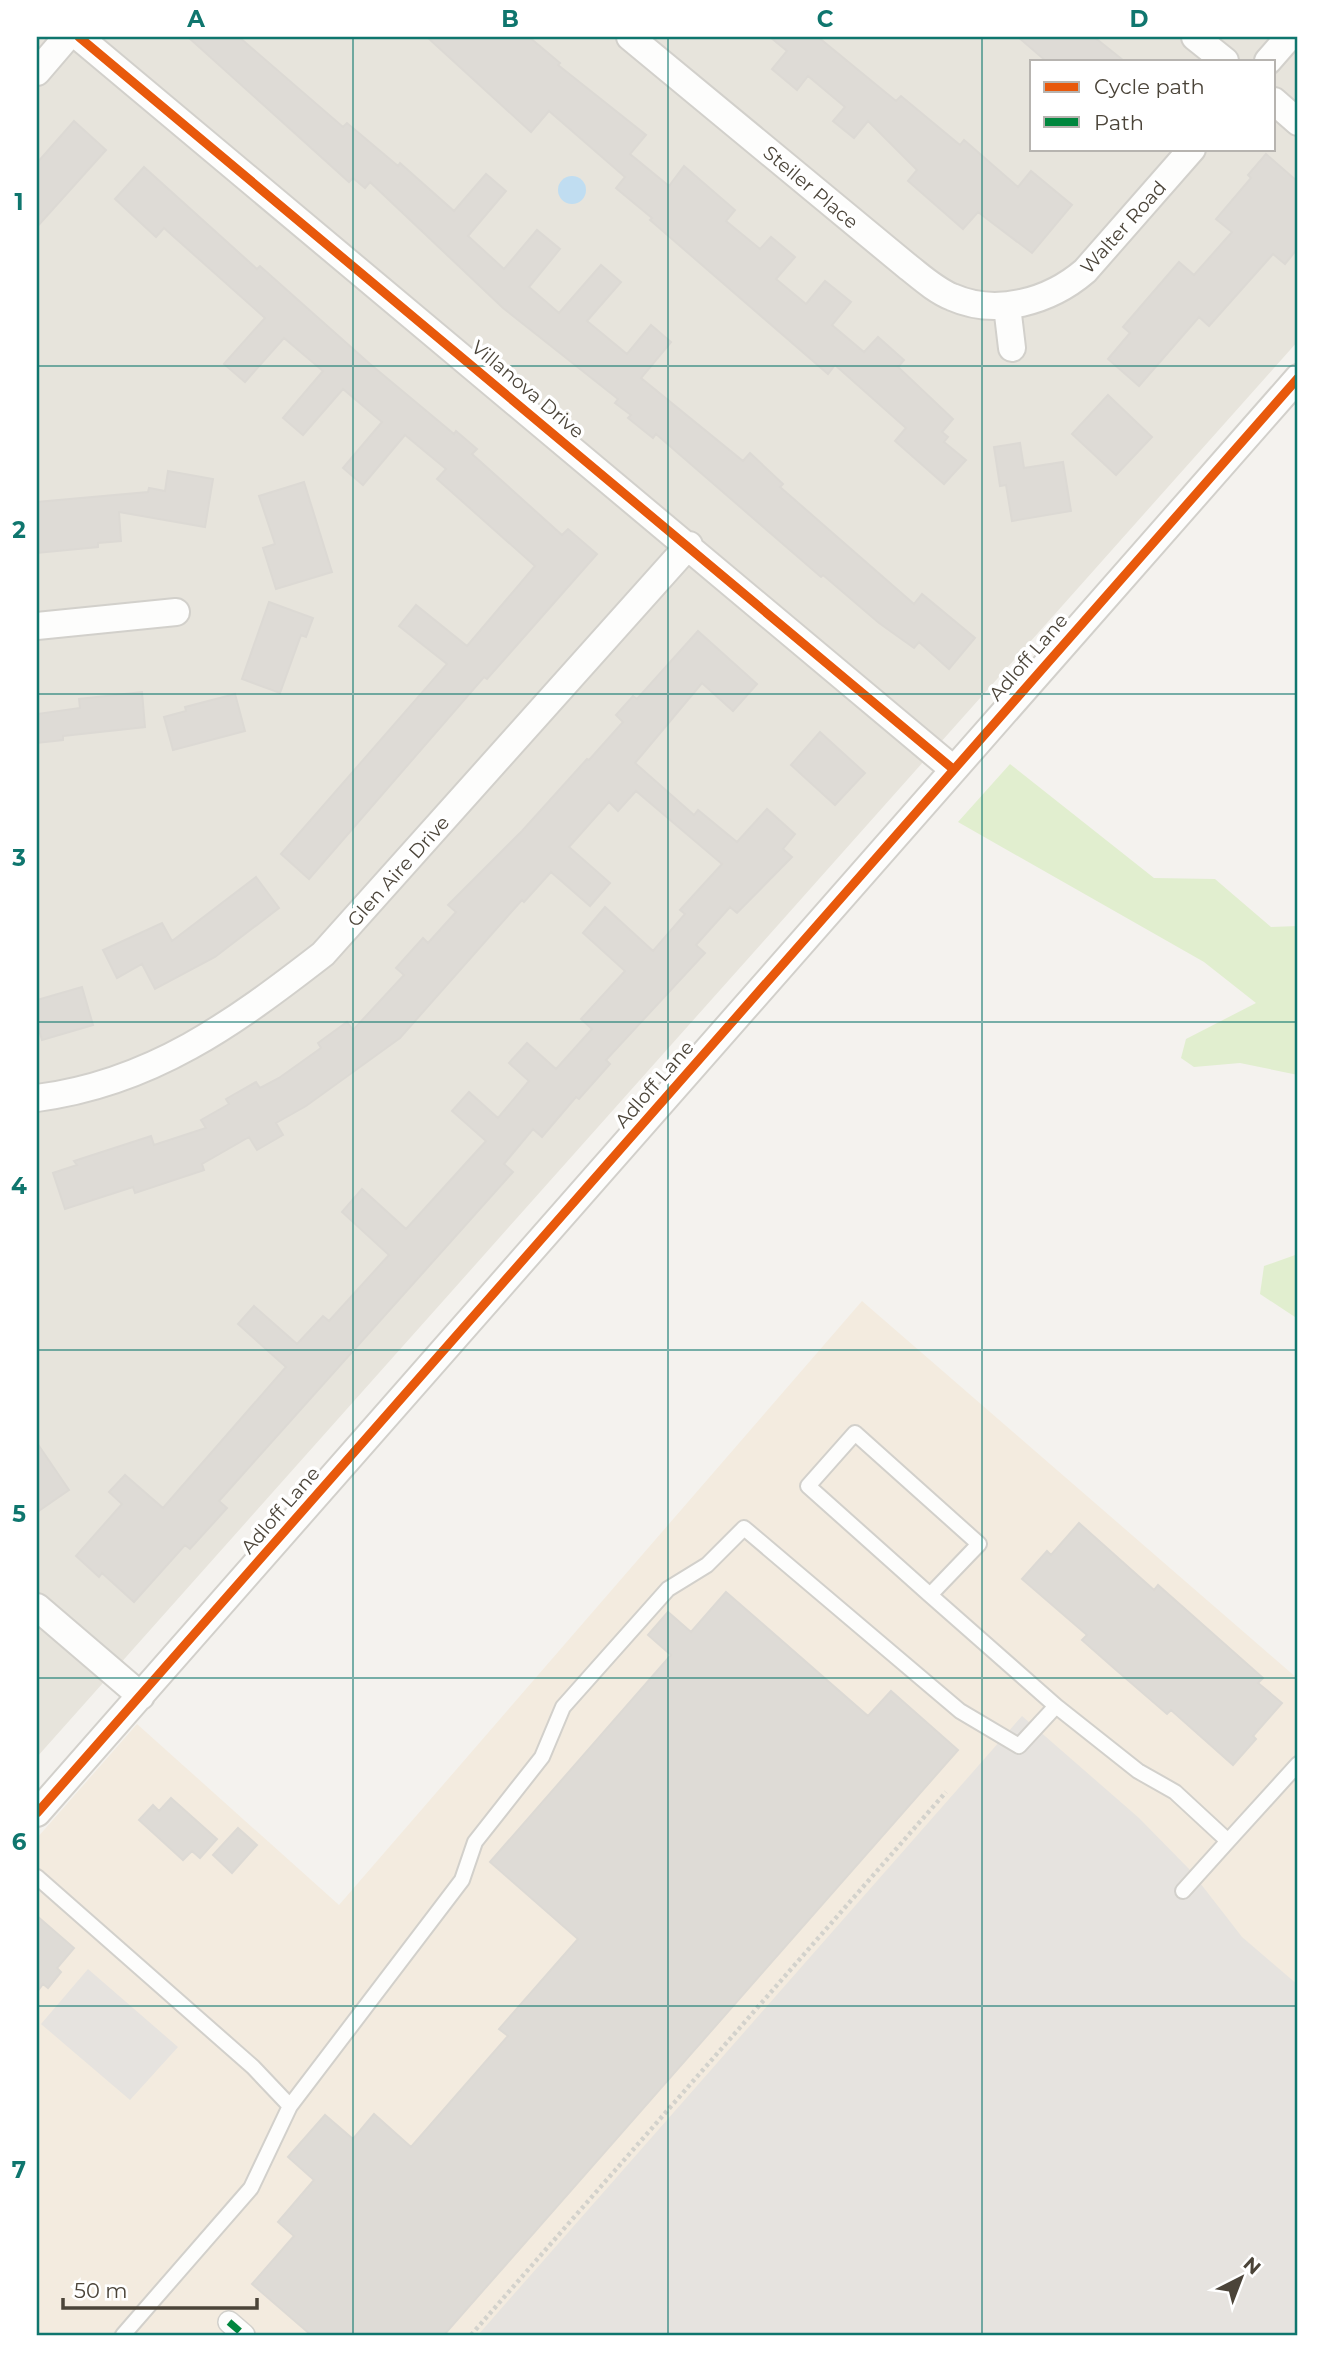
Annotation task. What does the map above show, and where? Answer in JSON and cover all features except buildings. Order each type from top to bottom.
[{"type":"street","points":[[37,72],[67,37]]},
{"type":"street","name":"Villanova Drive","points":[[79,37],[689,545],[953,769]]},
{"type":"street","name":"Steiler Place","points":[[630,37],[932,286],[970,304],[1007,306]]},
{"type":"street","points":[[1195,37],[1224,60]]},
{"type":"street","points":[[1269,60],[1289,37]]},
{"type":"street","points":[[1276,103],[1298,122]]},
{"type":"street","name":"Walter Road","points":[[1007,306],[1053,293],[1070,285],[1191,150]]},
{"type":"street","points":[[1007,306],[1013,348]]},
{"type":"street","name":"Adloff Lane","points":[[37,1814],[1298,378]]},
{"type":"street","name":"Glen Aire Drive","points":[[37,1098],[129,1075],[195,1046],[261,1002],[323,954],[689,545]]},
{"type":"street","points":[[37,626],[176,612]]},
{"type":"street","points":[[37,1606],[141,1696]]},
{"type":"lane","points":[[930,1595],[979,1544],[855,1433],[808,1486],[930,1595],[1056,1706],[1138,1771],[1175,1792],[1228,1842]]},
{"type":"lane","points":[[123,2335],[251,2188],[290,2106],[461,1880],[475,1842],[542,1757],[563,1707],[668,1589],[707,1565],[744,1528],[960,1711],[1019,1746],[1056,1706]]},
{"type":"lane","points":[[1183,1891],[1298,1763]]},
{"type":"lane","points":[[37,1877],[253,2067],[290,2106]]},
{"type":"path","points":[[471,2335],[946,1792]]},
{"type":"shaded area","points":[[37,37],[1298,37],[1298,341],[37,1757]]},
{"type":"shaded area","points":[[862,1301],[1298,1679],[1298,2335],[37,2335],[37,1838],[137,1724],[339,1905]]},
{"type":"shaded area","points":[[1022,1716],[1139,1818],[1190,1870],[1242,1937],[1298,1985],[1298,2335],[478,2335]]},
{"type":"shaded area","points":[[88,1969],[178,2047],[130,2100],[41,2024]]},
{"type":"green space","points":[[1010,764],[1154,878],[1215,879],[1271,927],[1298,926],[1298,1075],[1240,1063],[1194,1067],[1181,1058],[1186,1039],[1256,1003],[1204,962],[958,822]]},
{"type":"green space","points":[[1298,1254],[1298,1319],[1260,1294],[1264,1266]]},
{"type":"water","points":[[572,176],[582,180],[586,190],[582,200],[572,204],[562,200],[558,190],[562,180]]},
{"type":"marked path","points":[[229,2322],[244,2335]]},
{"type":"cycle path","points":[[79,37],[953,769]]},
{"type":"cycle path","points":[[37,1813],[1298,378]]}]
